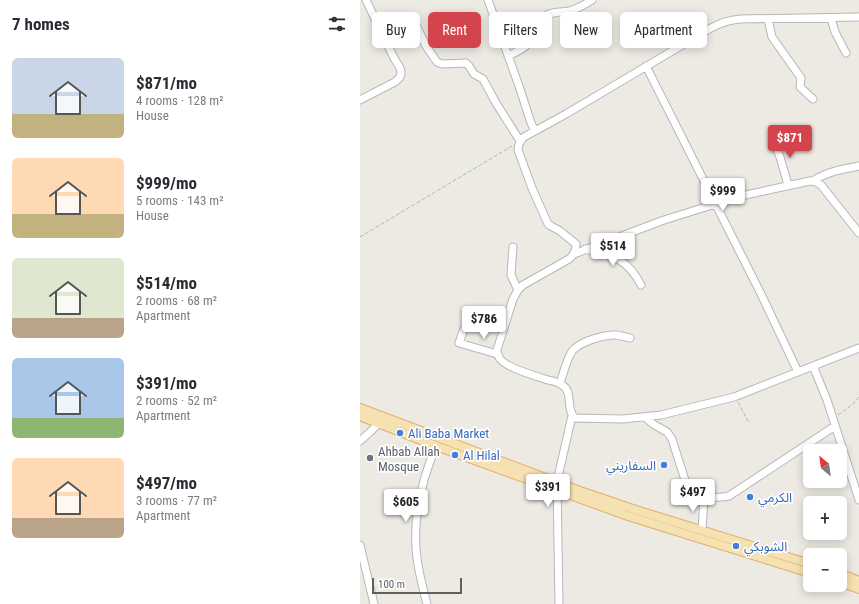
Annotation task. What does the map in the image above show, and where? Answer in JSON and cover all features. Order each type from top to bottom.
[{"type":"main road","points":[[360,408],[477,453],[628,516],[803,571]]},
{"type":"main road","points":[[360,416],[436,446],[557,486],[580,491],[803,562]]},
{"type":"main road","points":[[847,576],[859,581]]},
{"type":"main road","points":[[847,585],[859,589]]},
{"type":"street","points":[[360,100],[395,82],[400,77],[401,73],[400,68],[366,0]]},
{"type":"street","points":[[488,0],[535,132]]},
{"type":"street","points":[[508,56],[522,50],[527,45],[534,35],[538,22],[542,17],[548,14],[583,6],[592,0]]},
{"type":"street","points":[[831,18],[835,32],[846,53]]},
{"type":"street","points":[[574,254],[576,244],[560,231],[551,226],[547,221],[532,188],[518,150],[520,141],[720,23],[733,20],[859,18]]},
{"type":"street","points":[[768,19],[772,37],[801,78],[800,87],[814,99]]},
{"type":"street","points":[[420,34],[426,46],[437,62],[442,64],[466,64],[474,74],[483,79],[520,141]]},
{"type":"street","points":[[646,66],[761,294],[798,372]]},
{"type":"street","points":[[773,140],[780,157],[788,185]]},
{"type":"street","points":[[813,181],[820,176],[859,166]]},
{"type":"street","points":[[559,604],[557,486],[572,416],[568,390],[563,385],[531,375],[505,363],[500,360],[497,354],[513,299],[518,290],[523,285],[585,249],[664,220],[740,196],[807,181],[813,181],[821,185],[859,233]]},
{"type":"street","points":[[514,247],[512,275],[518,290]]},
{"type":"street","points":[[585,249],[617,258],[627,265],[641,285]]},
{"type":"street","points":[[464,329],[459,343],[497,354]]},
{"type":"street","points":[[560,383],[573,350],[585,342],[616,335],[630,338]]},
{"type":"street","points":[[572,416],[585,419],[623,419],[661,415],[734,397],[859,348]]},
{"type":"street","points":[[813,366],[827,400],[859,500]]},
{"type":"street","points":[[645,417],[653,424],[667,432],[672,439],[690,496],[693,498],[729,496],[835,426]]},
{"type":"street","points":[[360,440],[378,424]]},
{"type":"street","points":[[427,604],[417,559],[416,527],[422,485],[436,446]]},
{"type":"street","points":[[702,530],[704,498]]},
{"type":"street","points":[[360,545],[374,604]]},
{"type":"path","points":[[360,237],[520,141]]},
{"type":"path","points":[[734,397],[749,423]]},
{"type":"path","points":[[833,418],[853,404],[859,397]]},
{"type":"place","name":"Ali Baba Market","points":[[400,433]]},
{"type":"place","name":"Al Hilal","points":[[455,455]]},
{"type":"place","name":"Ahbab Allah Mosque","points":[[370,458]]},
{"type":"place","name":"السفاريني","points":[[664,465]]},
{"type":"place","name":"الكرمي","points":[[750,497]]},
{"type":"place","name":"الشوبكي","points":[[736,546]]}]
